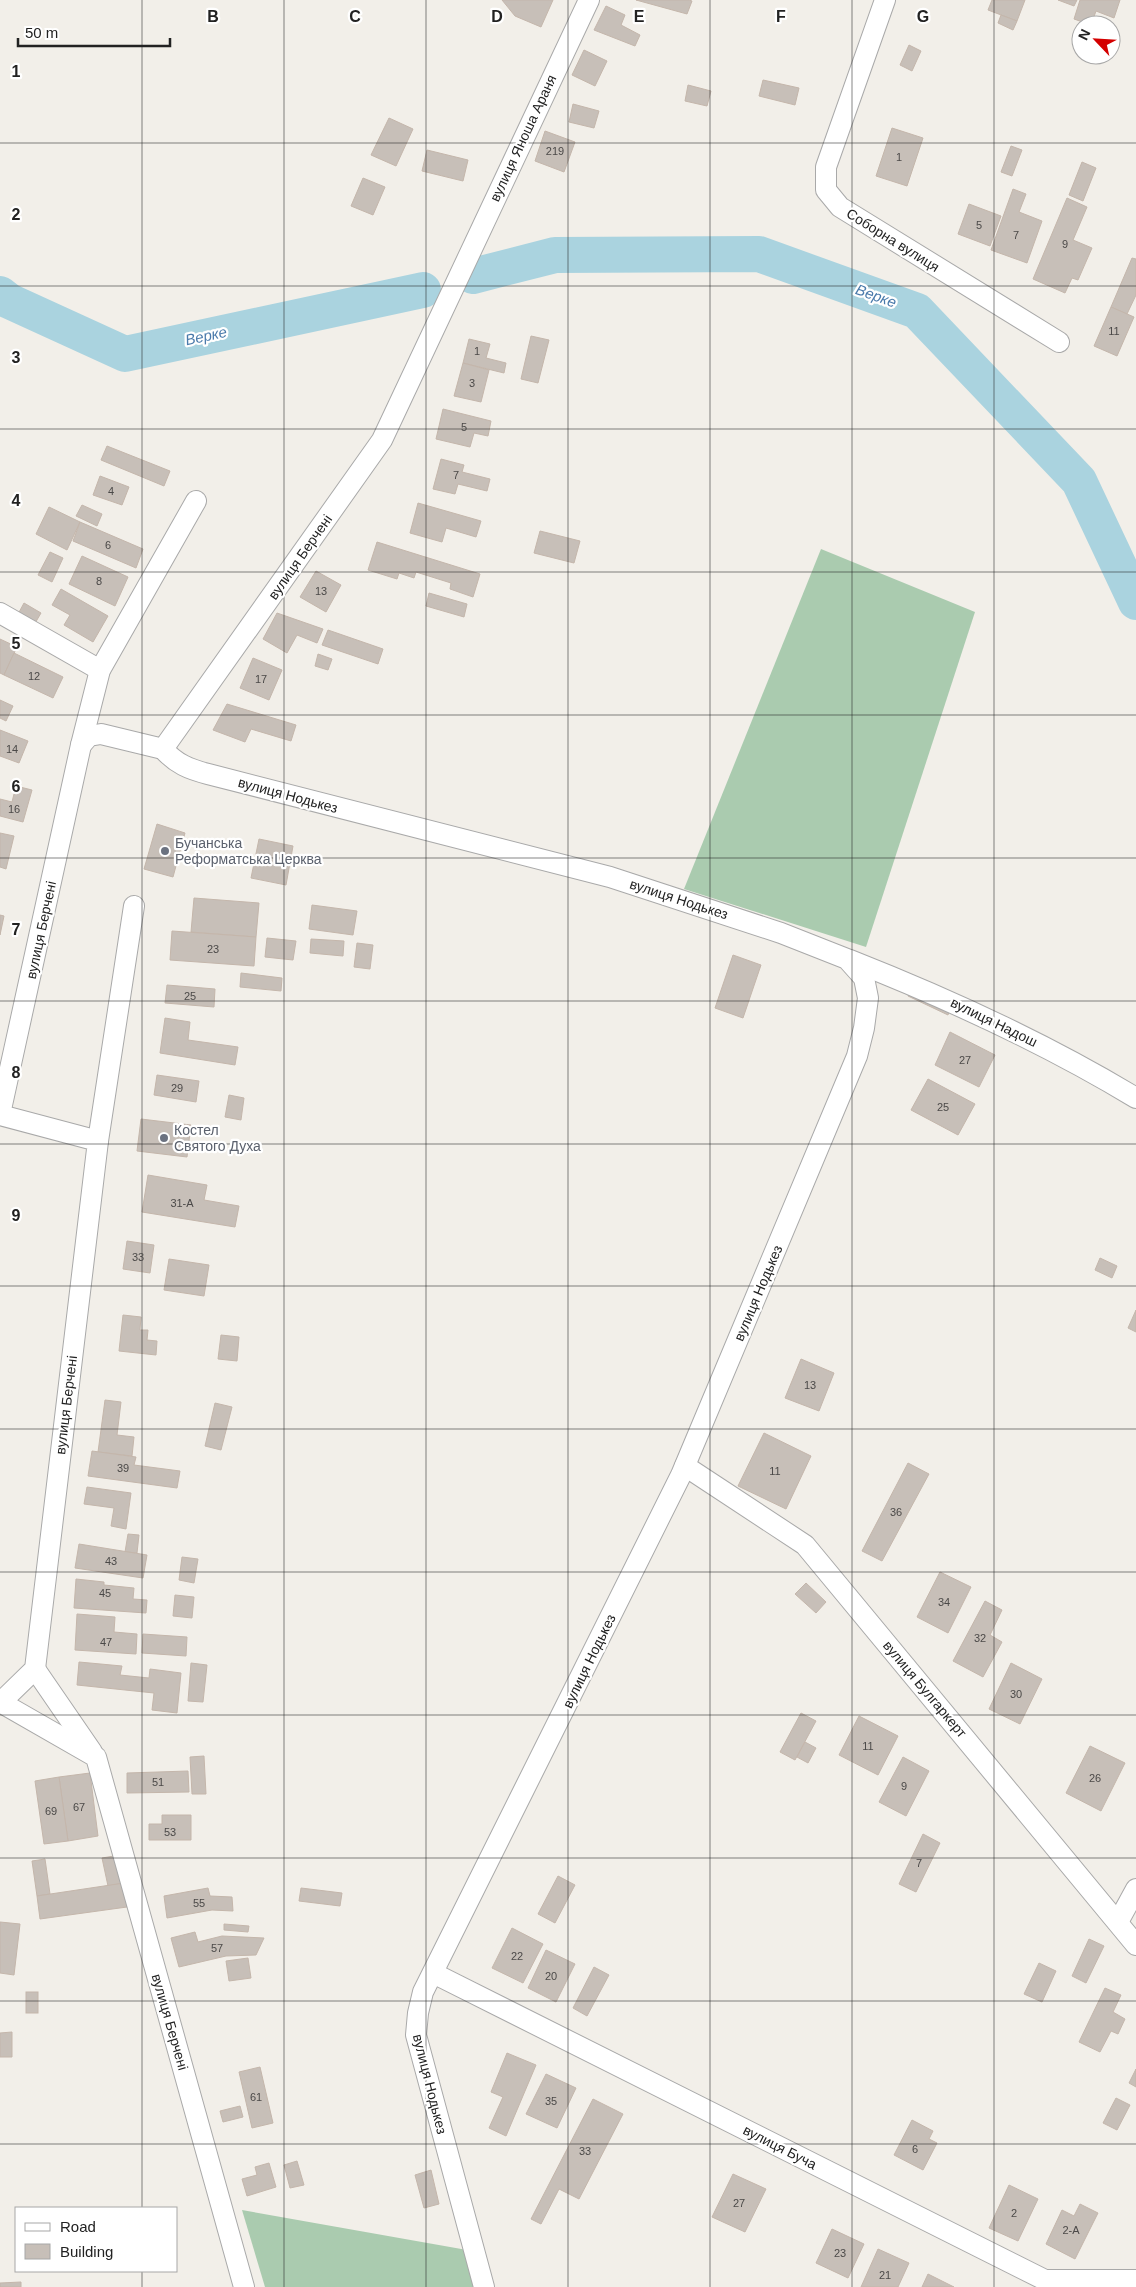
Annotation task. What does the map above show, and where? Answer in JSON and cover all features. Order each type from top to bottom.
[{"type":"street","name":"вулиця Яноша Араня","points":[[458,276],[589,0]]},
{"type":"street","name":"Соборна вулиця","points":[[885,0],[826,167],[826,190],[840,207],[1059,342]]},
{"type":"street","name":"вулиця Берчені","points":[[163,749],[382,440],[458,276]]},
{"type":"street","name":"вулиця Берчені","points":[[98,1140],[0,1115],[81,745],[100,670],[196,500]]},
{"type":"street","points":[[0,613],[100,670]]},
{"type":"street","points":[[81,745],[89,736],[101,734],[163,749]]},
{"type":"street","name":"вулиця Нодькез","points":[[163,749],[171,758],[186,768],[610,877],[781,933],[847,959],[864,978],[868,998],[864,1028],[857,1056],[685,1466],[423,1992],[418,2013],[416,2035],[484,2287]]},
{"type":"street","name":"вулиця Берчені","points":[[134,906],[98,1140],[35,1669],[96,1757],[244,2287]]},
{"type":"street","name":"вулиця Надош","points":[[847,959],[954,1003],[1078,1063],[1136,1098]]},
{"type":"street","name":"вулиця Булгаркерт","points":[[685,1466],[805,1545],[1136,1944]]},
{"type":"street","points":[[35,1669],[0,1702],[96,1757]]},
{"type":"street","points":[[1118,1922],[1136,1888]]},
{"type":"street","name":"вулиця Буча","points":[[433,1973],[1045,2280],[1136,2280]]},
{"type":"green space","points":[[821,549],[975,612],[866,947],[684,889]]},
{"type":"green space","points":[[242,2210],[467,2250],[477,2287],[265,2287]]},
{"type":"building","points":[[502,0],[553,0],[541,27],[515,16]]},
{"type":"building","points":[[636,0],[689,0],[692,1],[687,14]]},
{"type":"building","points":[[992,0],[1025,0],[1017,21],[988,10]]},
{"type":"building","points":[[1058,0],[1077,0],[1074,6]]},
{"type":"building","points":[[1080,0],[1120,0],[1115,15],[1106,15],[1096,11],[1095,15],[1075,15]]},
{"type":"building","points":[[606,6],[625,15],[621,25],[640,35],[635,46],[594,30]]},
{"type":"building","points":[[1001,15],[1017,21],[1013,30],[998,23]]},
{"type":"building","points":[[909,45],[921,51],[912,71],[900,65]]},
{"type":"building","points":[[584,50],[607,61],[595,86],[572,75]]},
{"type":"building","points":[[763,80],[799,88],[795,105],[759,96]]},
{"type":"building","points":[[688,85],[711,91],[707,106],[685,101]]},
{"type":"building","points":[[573,104],[599,111],[594,128],[569,122]]},
{"type":"building","points":[[389,118],[413,129],[396,166],[371,155]]},
{"type":"building","points":[[892,128],[923,138],[907,186],[876,176]]},
{"type":"building","points":[[545,131],[575,142],[564,172],[535,161]]},
{"type":"building","points":[[1011,146],[1022,150],[1012,176],[1001,172]]},
{"type":"building","points":[[427,150],[468,160],[463,181],[422,171]]},
{"type":"building","points":[[1082,162],[1096,168],[1083,201],[1069,195]]},
{"type":"building","points":[[363,178],[385,187],[373,215],[351,206]]},
{"type":"building","points":[[1013,189],[1026,194],[1019,212],[1042,221],[1027,263],[991,250]]},
{"type":"building","points":[[1067,198],[1087,207],[1073,240],[1092,248],[1078,280],[1072,278],[1065,293],[1033,279]]},
{"type":"building","points":[[969,204],[1001,216],[990,246],[958,234]]},
{"type":"building","points":[[1132,258],[1136,259],[1136,295],[1127,314],[1111,307]]},
{"type":"building","points":[[1111,307],[1134,317],[1117,356],[1094,346]]},
{"type":"building","points":[[531,336],[549,340],[538,383],[521,379]]},
{"type":"building","points":[[469,339],[490,344],[486,358],[506,363],[504,373],[463,363]]},
{"type":"building","points":[[463,363],[489,370],[481,402],[454,396]]},
{"type":"building","points":[[443,409],[491,421],[488,436],[474,433],[470,447],[436,439]]},
{"type":"building","points":[[107,446],[170,471],[164,486],[101,460]]},
{"type":"building","points":[[441,459],[464,465],[462,472],[490,479],[487,491],[458,484],[455,494],[433,489]]},
{"type":"building","points":[[100,476],[129,487],[122,505],[93,495]]},
{"type":"building","points":[[418,503],[481,521],[476,537],[446,528],[442,542],[410,533]]},
{"type":"building","points":[[82,505],[102,514],[97,526],[76,516]]},
{"type":"building","points":[[49,507],[80,522],[67,550],[36,534]]},
{"type":"building","points":[[80,522],[143,549],[136,568],[73,541]]},
{"type":"building","points":[[540,531],[580,541],[574,563],[534,553]]},
{"type":"building","points":[[377,542],[480,574],[473,597],[450,589],[451,583],[416,572],[414,578],[399,573],[397,579],[368,570]]},
{"type":"building","points":[[50,552],[63,558],[52,582],[38,575]]},
{"type":"building","points":[[82,556],[128,577],[115,606],[69,584]]},
{"type":"building","points":[[316,571],[341,585],[326,612],[300,597]]},
{"type":"building","points":[[61,589],[108,616],[93,642],[64,625],[70,615],[52,605]]},
{"type":"building","points":[[429,593],[467,604],[464,617],[426,606]]},
{"type":"building","points":[[24,603],[41,613],[34,625],[17,616]]},
{"type":"building","points":[[277,613],[323,629],[317,643],[297,635],[287,653],[263,639]]},
{"type":"building","points":[[328,630],[383,649],[378,664],[322,645]]},
{"type":"building","points":[[0,639],[17,647],[4,675],[0,673]]},
{"type":"building","points":[[14,653],[63,677],[53,698],[4,675]]},
{"type":"building","points":[[318,654],[332,659],[328,670],[315,666]]},
{"type":"building","points":[[253,658],[282,670],[269,700],[240,688]]},
{"type":"building","points":[[0,700],[13,706],[6,721],[0,718]]},
{"type":"building","points":[[227,704],[296,725],[291,741],[251,729],[245,742],[213,730]]},
{"type":"building","points":[[0,730],[28,741],[19,763],[0,756]]},
{"type":"building","points":[[16,786],[32,790],[23,822],[0,816],[0,799],[12,802]]},
{"type":"building","name":"Бучанська Реформатська Церква","points":[[157,824],[185,833],[173,877],[144,869]]},
{"type":"building","points":[[0,833],[14,836],[6,869],[0,867]]},
{"type":"building","points":[[259,839],[293,846],[286,885],[251,878]]},
{"type":"building","points":[[194,898],[259,903],[256,937],[191,932]]},
{"type":"building","points":[[312,905],[357,911],[353,935],[309,929]]},
{"type":"building","points":[[0,915],[4,916],[0,935]]},
{"type":"building","points":[[172,931],[256,937],[254,966],[170,960]]},
{"type":"building","points":[[267,938],[296,941],[293,960],[265,957]]},
{"type":"building","points":[[311,939],[344,941],[343,956],[310,953]]},
{"type":"building","points":[[357,943],[373,945],[370,969],[354,967]]},
{"type":"building","points":[[733,955],[761,965],[743,1018],[715,1008]]},
{"type":"building","points":[[241,973],[282,978],[281,991],[240,987]]},
{"type":"building","points":[[167,985],[215,989],[214,1007],[165,1003]]},
{"type":"building","points":[[910,990],[950,1009],[948,1015],[908,996]]},
{"type":"building","points":[[165,1018],[190,1022],[188,1040],[238,1047],[235,1065],[160,1053]]},
{"type":"building","points":[[950,1032],[995,1055],[979,1087],[935,1065]]},
{"type":"building","points":[[157,1075],[199,1081],[196,1102],[154,1095]]},
{"type":"building","points":[[928,1079],[975,1104],[958,1135],[911,1110]]},
{"type":"building","points":[[229,1095],[244,1098],[241,1120],[225,1117]]},
{"type":"building","name":"Костел Святого Духа","points":[[141,1119],[191,1125],[187,1157],[137,1151]]},
{"type":"building","points":[[148,1175],[207,1185],[204,1200],[239,1206],[235,1227],[142,1212]]},
{"type":"building","points":[[127,1241],[154,1245],[150,1273],[123,1269]]},
{"type":"building","points":[[1100,1258],[1117,1266],[1112,1278],[1095,1270]]},
{"type":"building","points":[[169,1259],[209,1265],[204,1296],[164,1290]]},
{"type":"building","points":[[1136,1310],[1136,1332],[1128,1328]]},
{"type":"building","points":[[123,1315],[141,1317],[140,1330],[148,1330],[147,1340],[157,1341],[156,1355],[119,1351]]},
{"type":"building","points":[[221,1335],[239,1337],[237,1361],[218,1359]]},
{"type":"building","points":[[801,1359],[834,1373],[819,1411],[785,1398]]},
{"type":"building","points":[[105,1400],[121,1402],[117,1435],[134,1437],[132,1456],[98,1452]]},
{"type":"building","points":[[215,1403],[232,1407],[221,1450],[205,1446]]},
{"type":"building","points":[[764,1433],[811,1456],[786,1509],[738,1486]]},
{"type":"building","points":[[92,1451],[136,1457],[134,1465],[180,1471],[177,1488],[88,1476]]},
{"type":"building","points":[[908,1463],[929,1474],[882,1561],[862,1551]]},
{"type":"building","points":[[87,1487],[131,1493],[126,1529],[111,1526],[114,1508],[84,1504]]},
{"type":"building","points":[[128,1534],[139,1535],[137,1553],[125,1552]]},
{"type":"building","points":[[79,1544],[147,1555],[143,1578],[75,1568]]},
{"type":"building","points":[[182,1557],[198,1559],[194,1583],[179,1580]]},
{"type":"building","points":[[940,1572],[971,1587],[948,1633],[917,1617]]},
{"type":"building","points":[[76,1579],[104,1582],[104,1585],[134,1588],[133,1599],[147,1600],[146,1613],[74,1608]]},
{"type":"building","points":[[806,1583],[826,1602],[816,1613],[795,1594]]},
{"type":"building","points":[[175,1595],[194,1597],[192,1618],[173,1616]]},
{"type":"building","points":[[985,1601],[1002,1610],[990,1635],[1002,1642],[983,1677],[953,1661]]},
{"type":"building","points":[[77,1614],[115,1617],[114,1632],[137,1634],[136,1654],[75,1650]]},
{"type":"building","points":[[143,1634],[187,1637],[186,1656],[142,1653]]},
{"type":"building","points":[[79,1662],[122,1666],[120,1675],[149,1678],[150,1669],[181,1673],[177,1713],[152,1710],[154,1693],[77,1685]]},
{"type":"building","points":[[191,1663],[207,1665],[203,1702],[188,1701]]},
{"type":"building","points":[[1011,1663],[1042,1679],[1020,1724],[989,1709]]},
{"type":"building","points":[[801,1713],[816,1721],[795,1760],[780,1752]]},
{"type":"building","points":[[859,1716],[898,1736],[878,1775],[839,1755]]},
{"type":"building","points":[[805,1742],[816,1748],[808,1763],[797,1757]]},
{"type":"building","points":[[1090,1746],[1125,1763],[1101,1811],[1066,1793]]},
{"type":"building","points":[[204,1756],[206,1794],[192,1794],[190,1757]]},
{"type":"building","points":[[903,1757],[929,1771],[906,1816],[879,1802]]},
{"type":"building","points":[[188,1771],[189,1792],[127,1793],[127,1773]]},
{"type":"building","points":[[90,1773],[98,1836],[68,1841],[59,1777]]},
{"type":"building","points":[[59,1777],[68,1841],[44,1844],[35,1781]]},
{"type":"building","points":[[162,1815],[191,1815],[191,1840],[149,1840],[149,1824],[162,1824]]},
{"type":"building","points":[[923,1834],[940,1843],[916,1892],[899,1884]]},
{"type":"building","points":[[114,1856],[124,1883],[108,1886],[102,1858]]},
{"type":"building","points":[[45,1859],[50,1894],[37,1896],[32,1861]]},
{"type":"building","points":[[558,1876],[575,1885],[555,1923],[538,1914]]},
{"type":"building","points":[[124,1883],[127,1907],[40,1919],[37,1896]]},
{"type":"building","points":[[208,1888],[210,1896],[232,1897],[233,1911],[212,1910],[167,1918],[164,1896]]},
{"type":"building","points":[[301,1888],[342,1893],[340,1906],[299,1901]]},
{"type":"building","points":[[0,1922],[20,1924],[14,1975],[0,1973]]},
{"type":"building","points":[[224,1924],[249,1926],[248,1932],[224,1930]]},
{"type":"building","points":[[512,1928],[543,1944],[523,1983],[492,1968]]},
{"type":"building","points":[[195,1932],[198,1942],[222,1936],[264,1938],[256,1955],[226,1956],[179,1967],[171,1938]]},
{"type":"building","points":[[1089,1939],[1104,1946],[1086,1983],[1072,1976]]},
{"type":"building","points":[[546,1950],[575,1964],[556,2002],[528,1988]]},
{"type":"building","points":[[248,1958],[251,1978],[229,1981],[226,1961]]},
{"type":"building","points":[[1039,1963],[1056,1971],[1042,2002],[1024,1994]]},
{"type":"building","points":[[594,1967],[609,1975],[587,2016],[573,2008]]},
{"type":"building","points":[[1105,1988],[1121,1995],[1113,2012],[1125,2019],[1118,2034],[1111,2031],[1100,2052],[1079,2042]]},
{"type":"building","points":[[26,1992],[38,1992],[38,2013],[26,2013]]},
{"type":"building","points":[[12,2032],[12,2057],[0,2057],[0,2033]]},
{"type":"building","points":[[507,2053],[536,2065],[506,2136],[489,2128],[503,2097],[491,2092]]},
{"type":"building","points":[[260,2067],[273,2123],[252,2128],[239,2072]]},
{"type":"building","points":[[1136,2069],[1136,2087],[1129,2083]]},
{"type":"building","points":[[546,2074],[576,2088],[557,2128],[526,2114]]},
{"type":"building","points":[[1116,2098],[1130,2105],[1117,2130],[1103,2123]]},
{"type":"building","points":[[593,2099],[623,2114],[579,2199],[559,2189],[541,2224],[531,2219]]},
{"type":"building","points":[[240,2106],[243,2117],[223,2122],[220,2111]]},
{"type":"building","points":[[912,2120],[933,2131],[929,2139],[937,2143],[923,2170],[894,2155]]},
{"type":"building","points":[[297,2161],[304,2185],[290,2188],[284,2165]]},
{"type":"building","points":[[269,2163],[276,2187],[247,2196],[242,2179],[257,2175],[255,2167]]},
{"type":"building","points":[[431,2170],[439,2204],[424,2208],[415,2175]]},
{"type":"building","points":[[733,2174],[766,2189],[745,2232],[712,2217]]},
{"type":"building","points":[[1009,2185],[1038,2199],[1018,2241],[989,2228]]},
{"type":"building","points":[[1080,2204],[1098,2213],[1075,2259],[1046,2244],[1062,2210],[1074,2216]]},
{"type":"building","points":[[832,2229],[864,2244],[848,2278],[816,2263]]},
{"type":"building","points":[[878,2249],[909,2263],[898,2287],[861,2287]]},
{"type":"building","points":[[928,2274],[954,2287],[922,2287]]},
{"type":"building","points":[[21,2282],[21,2287],[0,2287],[0,2283]]},
{"type":"waterway","name":"Верке","points":[[473,276],[555,255],[759,254],[917,311],[1079,481],[1136,602]]},
{"type":"waterway","name":"Верке","points":[[0,294],[9,301],[125,354],[423,290]]},
{"type":"place","name":"Бучанська Реформатська Церква","points":[[165,851]]},
{"type":"place","name":"Костел Святого Духа","points":[[164,1138]]}]
